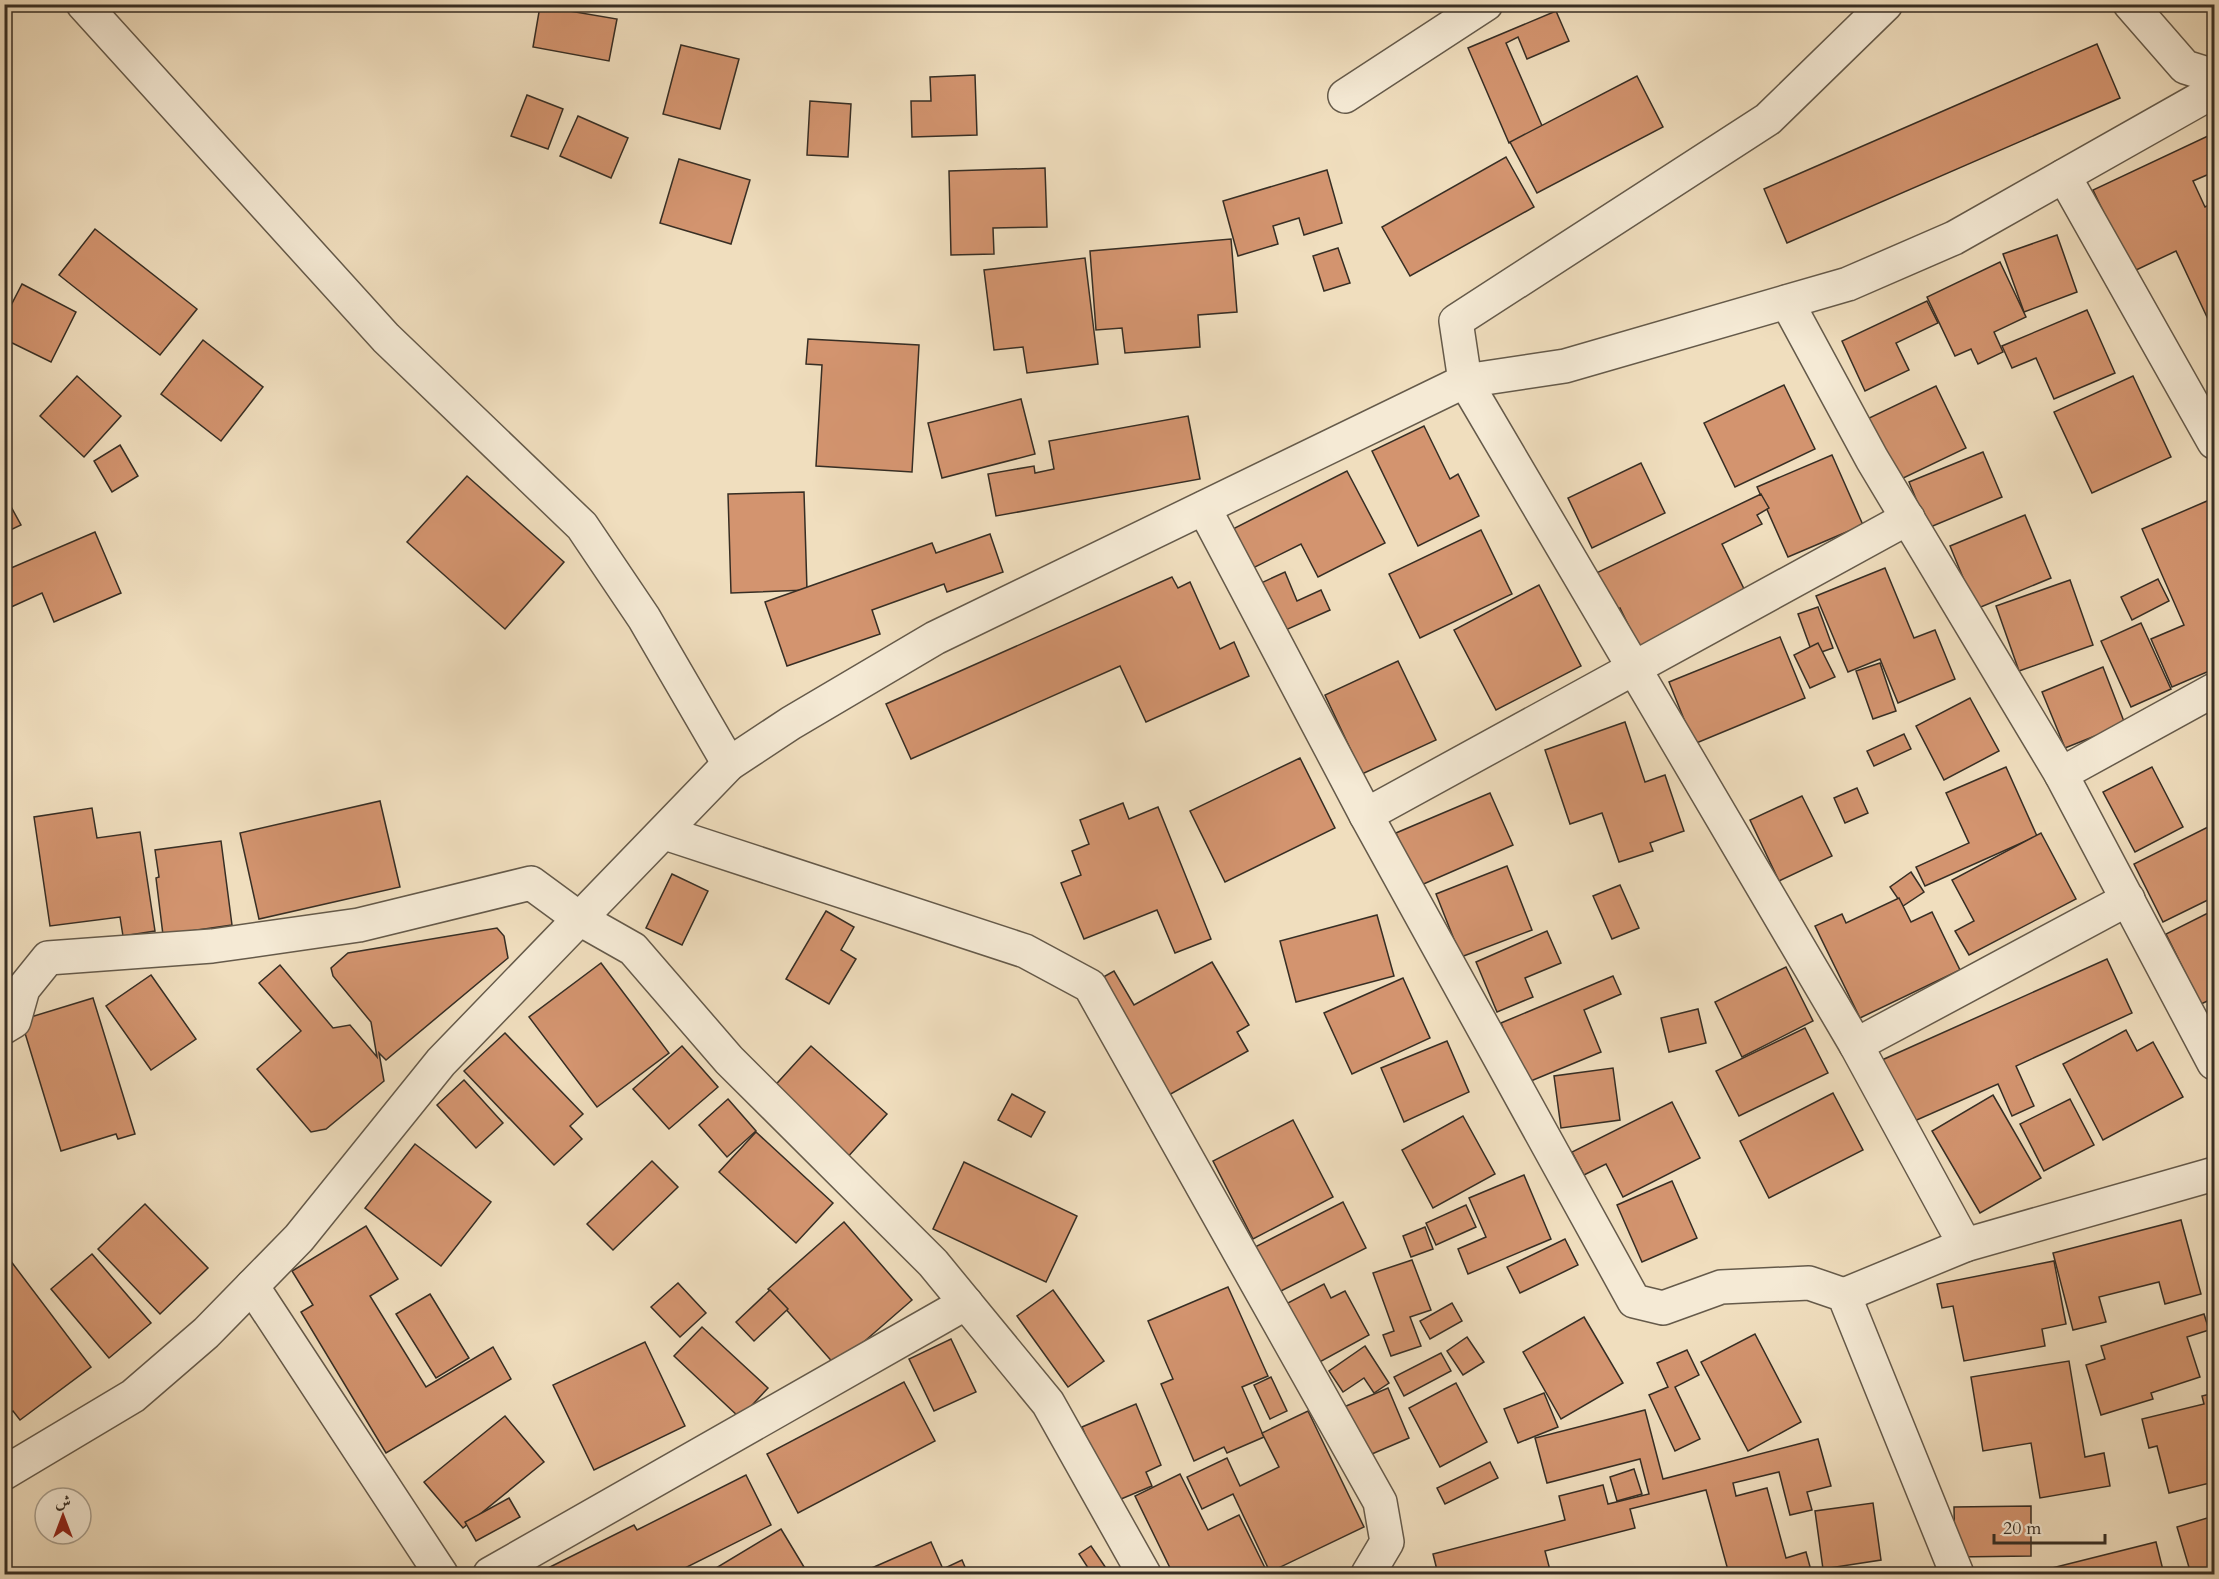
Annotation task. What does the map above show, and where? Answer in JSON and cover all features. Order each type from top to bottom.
[{"type":"street","points":[[83,4],[386,338],[582,526],[644,618],[729,764]]},
{"type":"street","points":[[1345,96],[1486,4]]},
{"type":"street","points":[[1886,4],[1768,118],[1456,321],[1465,381],[1856,1045],[1965,1245]]},
{"type":"street","points":[[2130,4],[2185,67],[2214,76]]},
{"type":"street","points":[[4,1473],[133,1396],[206,1333],[299,1238],[441,1062],[665,833],[729,764],[791,723],[935,638],[1465,381],[1565,366],[1848,284],[1954,238],[2214,91]]},
{"type":"street","points":[[2064,176],[2214,442]]},
{"type":"street","points":[[1787,302],[1872,459],[2061,774],[2214,1063]]},
{"type":"street","points":[[1204,508],[1366,815],[1634,1301],[1663,1308],[1721,1287],[1809,1283],[1844,1295],[1965,1245],[2214,1174]]},
{"type":"street","points":[[1366,815],[1908,518]]},
{"type":"street","points":[[2061,774],[2214,690]]},
{"type":"street","points":[[665,833],[1025,951],[1090,986],[1380,1502],[1387,1542],[1368,1575]]},
{"type":"street","points":[[4,1027],[14,1021],[23,989],[48,958],[212,946],[359,925],[531,883],[580,919],[633,949],[729,1060],[933,1263],[1048,1403],[1144,1575]]},
{"type":"street","points":[[1856,1045],[2128,899]]},
{"type":"street","points":[[252,1286],[441,1575]]},
{"type":"street","points":[[1844,1295],[1957,1575]]},
{"type":"street","points":[[489,1575],[966,1303]]},
{"type":"building","points":[[540,6],[617,19],[609,61],[533,47]]},
{"type":"building","points":[[1556,11],[1569,41],[1527,59],[1518,37],[1506,43],[1543,128],[1509,143],[1468,48]]},
{"type":"building","points":[[2097,44],[2120,98],[1787,243],[1764,189]]},
{"type":"building","points":[[681,45],[739,59],[720,129],[663,114]]},
{"type":"building","points":[[975,75],[977,135],[912,137],[911,101],[931,101],[930,77]]},
{"type":"building","points":[[1637,76],[1663,127],[1537,193],[1510,142]]},
{"type":"building","points":[[527,95],[563,109],[548,149],[511,136]]},
{"type":"building","points":[[810,101],[851,104],[848,157],[807,155]]},
{"type":"building","points":[[578,116],[628,138],[611,178],[560,156]]},
{"type":"building","points":[[2210,135],[2214,144],[2214,172],[2193,181],[2205,207],[2214,202],[2214,332],[2176,251],[2132,272],[2093,190]]},
{"type":"building","points":[[1506,157],[1534,207],[1410,276],[1382,227]]},
{"type":"building","points":[[679,159],[750,180],[731,244],[660,223]]},
{"type":"building","points":[[1045,168],[1047,227],[993,228],[994,254],[951,255],[949,171]]},
{"type":"building","points":[[1327,170],[1342,223],[1304,235],[1299,218],[1273,226],[1278,244],[1238,256],[1223,201]]},
{"type":"building","points":[[95,229],[197,309],[160,355],[59,275]]},
{"type":"building","points":[[2057,235],[2077,292],[2024,312],[2003,254]]},
{"type":"building","points":[[1231,239],[1237,312],[1198,315],[1200,347],[1125,353],[1122,328],[1096,330],[1090,251]]},
{"type":"building","points":[[1338,248],[1350,283],[1324,291],[1313,256]]},
{"type":"building","points":[[1085,258],[1098,364],[1027,373],[1023,347],[994,350],[984,270]]},
{"type":"building","points":[[2000,262],[2026,317],[1994,332],[2003,352],[1978,364],[1971,349],[1955,356],[1927,297]]},
{"type":"building","points":[[22,284],[76,312],[51,362],[4,339],[4,319]]},
{"type":"building","points":[[1927,301],[1938,323],[1896,343],[1909,370],[1865,391],[1842,341]]},
{"type":"building","points":[[2087,310],[2115,373],[2054,399],[2036,358],[2012,368],[2002,346]]},
{"type":"building","points":[[808,339],[919,345],[912,472],[816,466],[822,365],[806,364]]},
{"type":"building","points":[[203,340],[263,387],[221,441],[161,394]]},
{"type":"building","points":[[77,376],[121,416],[84,457],[40,416]]},
{"type":"building","points":[[2133,376],[2171,457],[2092,493],[2054,412]]},
{"type":"building","points":[[1784,385],[1815,449],[1735,487],[1704,423]]},
{"type":"building","points":[[1936,386],[1966,448],[1895,482],[1865,420]]},
{"type":"building","points":[[1021,399],[1035,454],[942,478],[928,423]]},
{"type":"building","points":[[1188,416],[1200,479],[996,516],[988,474],[1034,466],[1035,473],[1054,469],[1049,441]]},
{"type":"building","points":[[1424,426],[1450,479],[1458,474],[1479,516],[1418,546],[1372,451]]},
{"type":"building","points":[[120,445],[138,476],[112,492],[94,461]]},
{"type":"building","points":[[1983,452],[2002,497],[1928,528],[1909,482]]},
{"type":"building","points":[[1832,455],[1863,525],[1788,557],[1757,487]]},
{"type":"building","points":[[1641,463],[1665,513],[1592,548],[1568,498]]},
{"type":"building","points":[[1347,471],[1385,543],[1318,577],[1301,544],[1247,571],[1227,532]]},
{"type":"building","points":[[467,476],[564,562],[505,629],[407,542]]},
{"type":"building","points":[[804,492],[807,590],[731,593],[728,494]]},
{"type":"building","points":[[4,494],[21,525],[4,533]]},
{"type":"building","points":[[1761,494],[1769,508],[1757,515],[1762,524],[1722,544],[1747,595],[1639,647],[1620,608],[1606,615],[1588,577]]},
{"type":"building","points":[[2214,498],[2214,669],[2172,687],[2151,639],[2184,625],[2142,529]]},
{"type":"building","points":[[2025,515],[2051,578],[1976,609],[1950,546]]},
{"type":"building","points":[[1481,530],[1512,594],[1420,638],[1389,574]]},
{"type":"building","points":[[95,532],[121,593],[54,622],[42,593],[9,608],[4,598],[4,571]]},
{"type":"building","points":[[990,534],[1003,572],[947,592],[944,584],[872,610],[880,634],[787,666],[765,602],[932,543],[936,553]]},
{"type":"building","points":[[1885,568],[1914,638],[1935,630],[1955,679],[1898,703],[1880,659],[1848,672],[1816,596]]},
{"type":"building","points":[[1285,572],[1297,601],[1321,590],[1330,610],[1270,637],[1248,589]]},
{"type":"building","points":[[1172,577],[1178,588],[1190,582],[1220,649],[1234,642],[1249,676],[1146,722],[1120,666],[911,759],[886,704]]},
{"type":"building","points":[[2158,579],[2169,601],[2132,620],[2121,597]]},
{"type":"building","points":[[2070,580],[2093,645],[2019,671],[1996,606]]},
{"type":"building","points":[[1539,585],[1581,666],[1496,710],[1454,630]]},
{"type":"building","points":[[1818,607],[1833,648],[1813,655],[1798,614]]},
{"type":"building","points":[[2141,623],[2171,689],[2131,707],[2101,641]]},
{"type":"building","points":[[1780,637],[1805,698],[1694,744],[1669,682]]},
{"type":"building","points":[[1818,643],[1835,677],[1810,688],[1794,655]]},
{"type":"building","points":[[1398,661],[1436,740],[1362,774],[1325,695]]},
{"type":"building","points":[[1880,663],[1896,711],[1873,719],[1856,671]]},
{"type":"building","points":[[2103,667],[2125,724],[2065,748],[2042,692]]},
{"type":"building","points":[[1970,698],[1999,751],[1944,780],[1916,726]]},
{"type":"building","points":[[1625,722],[1645,782],[1665,775],[1684,831],[1650,843],[1653,851],[1619,862],[1602,813],[1570,824],[1545,750]]},
{"type":"building","points":[[1904,734],[1911,749],[1874,766],[1867,751]]},
{"type":"building","points":[[1300,758],[1335,828],[1225,882],[1190,811]]},
{"type":"building","points":[[2006,767],[2037,836],[1925,886],[1916,867],[1969,843],[1946,793]]},
{"type":"building","points":[[2152,767],[2183,827],[2135,852],[2103,792]]},
{"type":"building","points":[[1857,788],[1868,813],[1845,823],[1834,798]]},
{"type":"building","points":[[1490,793],[1513,845],[1419,886],[1396,833]]},
{"type":"building","points":[[1802,796],[1832,856],[1779,881],[1750,820]]},
{"type":"building","points":[[380,801],[400,887],[259,919],[240,833]]},
{"type":"building","points":[[1123,803],[1129,819],[1158,807],[1211,939],[1175,953],[1157,910],[1084,939],[1061,883],[1081,875],[1072,851],[1089,844],[1080,820]]},
{"type":"building","points":[[92,808],[97,838],[140,832],[155,931],[123,936],[120,917],[50,926],[34,817]]},
{"type":"building","points":[[2214,824],[2214,897],[2163,922],[2134,864]]},
{"type":"building","points":[[2041,833],[2076,899],[1969,955],[1955,931],[1974,921],[1952,880]]},
{"type":"building","points":[[221,841],[232,925],[163,935],[155,850]]},
{"type":"building","points":[[1507,866],[1532,930],[1461,957],[1436,894]]},
{"type":"building","points":[[1911,872],[1924,892],[1903,906],[1890,887]]},
{"type":"building","points":[[672,874],[708,891],[682,945],[646,928]]},
{"type":"building","points":[[1620,885],[1639,928],[1612,939],[1593,896]]},
{"type":"building","points":[[1899,898],[1911,922],[1932,912],[1960,970],[1860,1018],[1815,926],[1842,914],[1846,923]]},
{"type":"building","points":[[2214,910],[2214,998],[2201,1004],[2166,934]]},
{"type":"building","points":[[826,911],[854,927],[841,950],[856,959],[829,1004],[786,979]]},
{"type":"building","points":[[1377,915],[1394,976],[1296,1002],[1280,941]]},
{"type":"building","points":[[497,928],[504,936],[508,958],[386,1060],[379,1053],[384,1081],[326,1129],[311,1132],[257,1069],[301,1031],[259,983],[280,965],[333,1028],[350,1025],[377,1057],[371,1022],[333,976],[331,968],[348,953]]},
{"type":"building","points":[[1547,931],[1561,963],[1525,978],[1533,997],[1497,1012],[1476,962]]},
{"type":"building","points":[[2107,959],[2132,1013],[2016,1066],[2034,1106],[2012,1116],[1998,1084],[1910,1123],[1882,1060]]},
{"type":"building","points":[[1212,962],[1249,1025],[1237,1032],[1248,1051],[1142,1110],[1075,993],[1114,971],[1134,1005]]},
{"type":"building","points":[[601,963],[669,1053],[597,1107],[529,1017]]},
{"type":"building","points":[[1786,967],[1813,1021],[1742,1057],[1715,1002]]},
{"type":"building","points":[[151,975],[196,1039],[151,1070],[106,1006]]},
{"type":"building","points":[[1613,976],[1621,994],[1584,1010],[1601,1052],[1526,1083],[1501,1023]]},
{"type":"building","points":[[1403,978],[1430,1038],[1352,1074],[1324,1013]]},
{"type":"building","points":[[93,998],[135,1134],[118,1139],[116,1134],[61,1151],[21,1020]]},
{"type":"building","points":[[1698,1009],[1706,1043],[1669,1052],[1661,1018]]},
{"type":"building","points":[[1805,1028],[1828,1073],[1739,1116],[1716,1071]]},
{"type":"building","points":[[2126,1030],[2137,1051],[2153,1042],[2183,1097],[2103,1140],[2063,1064]]},
{"type":"building","points":[[505,1033],[583,1114],[570,1126],[582,1139],[554,1165],[464,1071]]},
{"type":"building","points":[[1447,1041],[1469,1092],[1404,1122],[1381,1068]]},
{"type":"building","points":[[682,1046],[718,1087],[669,1129],[633,1089]]},
{"type":"building","points":[[811,1046],[887,1114],[845,1160],[769,1092]]},
{"type":"building","points":[[1613,1068],[1620,1120],[1561,1128],[1554,1076]]},
{"type":"building","points":[[464,1080],[503,1123],[476,1148],[437,1105]]},
{"type":"building","points":[[1833,1093],[1863,1150],[1769,1198],[1740,1141]]},
{"type":"building","points":[[1012,1094],[1045,1112],[1031,1137],[998,1120]]},
{"type":"building","points":[[1993,1095],[2041,1178],[1980,1213],[1932,1131]]},
{"type":"building","points":[[728,1099],[756,1131],[727,1157],[699,1125]]},
{"type":"building","points":[[2070,1099],[2094,1145],[2044,1171],[2020,1124]]},
{"type":"building","points":[[1672,1102],[1700,1158],[1623,1197],[1606,1164],[1584,1175],[1572,1152]]},
{"type":"building","points":[[1463,1116],[1495,1174],[1433,1208],[1402,1150]]},
{"type":"building","points":[[1293,1120],[1333,1197],[1253,1239],[1213,1161]]},
{"type":"building","points":[[756,1132],[833,1203],[796,1243],[719,1172]]},
{"type":"building","points":[[415,1144],[491,1202],[441,1266],[365,1208]]},
{"type":"building","points":[[652,1161],[678,1187],[613,1250],[587,1224]]},
{"type":"building","points":[[964,1162],[1077,1216],[1046,1282],[933,1229]]},
{"type":"building","points":[[1524,1175],[1551,1239],[1468,1274],[1458,1249],[1486,1237],[1469,1198]]},
{"type":"building","points":[[1672,1181],[1697,1238],[1642,1262],[1617,1205]]},
{"type":"building","points":[[1343,1202],[1366,1248],[1279,1292],[1255,1247]]},
{"type":"building","points":[[145,1204],[208,1268],[160,1314],[98,1249]]},
{"type":"building","points":[[1466,1205],[1476,1227],[1436,1245],[1426,1223]]},
{"type":"building","points":[[2181,1220],[2201,1294],[2165,1304],[2159,1282],[2099,1297],[2106,1322],[2073,1330],[2053,1253]]},
{"type":"building","points":[[844,1222],[912,1300],[836,1366],[768,1289]]},
{"type":"building","points":[[366,1226],[398,1279],[370,1296],[426,1387],[493,1347],[511,1379],[386,1453],[301,1312],[313,1305],[292,1271]]},
{"type":"building","points":[[1425,1227],[1433,1249],[1411,1257],[1403,1236]]},
{"type":"building","points":[[1565,1239],[1578,1265],[1520,1293],[1507,1267]]},
{"type":"building","points":[[92,1254],[151,1323],[109,1358],[51,1289]]},
{"type":"building","points":[[10,1260],[91,1367],[20,1420],[13,1411],[4,1417],[4,1264]]},
{"type":"building","points":[[1412,1260],[1431,1310],[1410,1317],[1421,1346],[1391,1356],[1383,1335],[1394,1331],[1373,1273]]},
{"type":"building","points":[[2054,1261],[2066,1324],[2042,1329],[2045,1346],[1964,1361],[1953,1306],[1942,1308],[1937,1284]]},
{"type":"building","points":[[678,1283],[706,1313],[680,1337],[651,1307]]},
{"type":"building","points":[[1324,1284],[1331,1298],[1345,1291],[1369,1335],[1316,1364],[1284,1305]]},
{"type":"building","points":[[1228,1287],[1268,1376],[1242,1387],[1264,1437],[1227,1453],[1224,1447],[1194,1461],[1161,1384],[1173,1379],[1148,1321]]},
{"type":"building","points":[[770,1290],[788,1309],[754,1341],[736,1322]]},
{"type":"building","points":[[1053,1290],[1104,1361],[1068,1387],[1017,1316]]},
{"type":"building","points":[[430,1294],[469,1358],[436,1378],[396,1314]]},
{"type":"building","points":[[1452,1303],[1462,1321],[1430,1339],[1420,1321]]},
{"type":"building","points":[[2204,1314],[2209,1330],[2187,1337],[2200,1377],[2151,1393],[2153,1399],[2101,1415],[2086,1365],[2105,1359],[2101,1346]]},
{"type":"building","points":[[1584,1317],[1623,1383],[1561,1419],[1523,1352]]},
{"type":"building","points":[[702,1327],[768,1388],[740,1418],[674,1356]]},
{"type":"building","points":[[1755,1334],[1801,1422],[1748,1451],[1701,1362]]},
{"type":"building","points":[[1467,1337],[1484,1362],[1463,1375],[1447,1351]]},
{"type":"building","points":[[951,1339],[976,1392],[934,1411],[909,1359]]},
{"type":"building","points":[[645,1342],[685,1426],[594,1470],[553,1385]]},
{"type":"building","points":[[1365,1346],[1389,1383],[1374,1393],[1364,1378],[1343,1392],[1329,1371]]},
{"type":"building","points":[[1687,1350],[1699,1375],[1675,1387],[1700,1439],[1675,1451],[1649,1395],[1668,1387],[1657,1363]]},
{"type":"building","points":[[1441,1353],[1451,1371],[1404,1396],[1394,1377]]},
{"type":"building","points":[[2069,1361],[2085,1457],[2104,1453],[2110,1486],[2040,1498],[2031,1443],[1983,1451],[1971,1377]]},
{"type":"building","points":[[1271,1377],[1287,1411],[1270,1419],[1254,1385]]},
{"type":"building","points":[[904,1382],[935,1441],[798,1513],[767,1454]]},
{"type":"building","points":[[1456,1383],[1487,1442],[1440,1467],[1409,1408]]},
{"type":"building","points":[[1388,1388],[1409,1438],[1365,1457],[1344,1407]]},
{"type":"building","points":[[1544,1393],[1558,1427],[1518,1443],[1504,1409]]},
{"type":"building","points":[[2214,1393],[2214,1482],[2169,1493],[2157,1446],[2149,1448],[2142,1419],[2204,1404],[2202,1396]]},
{"type":"building","points":[[1136,1404],[1161,1465],[1146,1472],[1152,1486],[1114,1502],[1082,1427]]},
{"type":"building","points":[[1645,1410],[1663,1479],[1818,1439],[1831,1486],[1807,1492],[1812,1510],[1790,1515],[1779,1472],[1733,1483],[1736,1496],[1767,1488],[1786,1558],[1806,1552],[1812,1574],[1729,1574],[1706,1490],[1630,1509],[1635,1528],[1545,1551],[1551,1574],[1438,1574],[1433,1554],[1565,1520],[1559,1496],[1603,1485],[1608,1504],[1649,1494],[1640,1459],[1547,1483],[1535,1438]]},
{"type":"building","points":[[1308,1411],[1364,1527],[1270,1572],[1233,1494],[1202,1509],[1187,1477],[1227,1458],[1240,1486],[1279,1467],[1262,1433]]},
{"type":"building","points":[[505,1416],[544,1462],[463,1528],[424,1482]]},
{"type":"building","points":[[1490,1462],[1498,1478],[1445,1504],[1437,1488]]},
{"type":"building","points":[[1634,1469],[1642,1494],[1617,1501],[1610,1477]]},
{"type":"building","points":[[1180,1474],[1208,1530],[1239,1515],[1268,1574],[1173,1574],[1135,1496]]},
{"type":"building","points":[[746,1475],[771,1525],[673,1574],[536,1574],[634,1525],[637,1530]]},
{"type":"building","points":[[509,1498],[520,1517],[476,1541],[465,1522]]},
{"type":"building","points":[[1873,1503],[1881,1560],[1823,1569],[1815,1511]]},
{"type":"building","points":[[2031,1506],[2031,1556],[1955,1557],[1954,1507]]},
{"type":"building","points":[[2214,1516],[2214,1574],[2191,1574],[2177,1527]]},
{"type":"building","points":[[781,1529],[804,1567],[792,1574],[706,1574]]},
{"type":"building","points":[[931,1542],[943,1569],[962,1560],[968,1574],[858,1574]]},
{"type":"building","points":[[2156,1542],[2164,1574],[2032,1573]]},
{"type":"building","points":[[1091,1546],[1110,1574],[1092,1574],[1079,1554]]}]
